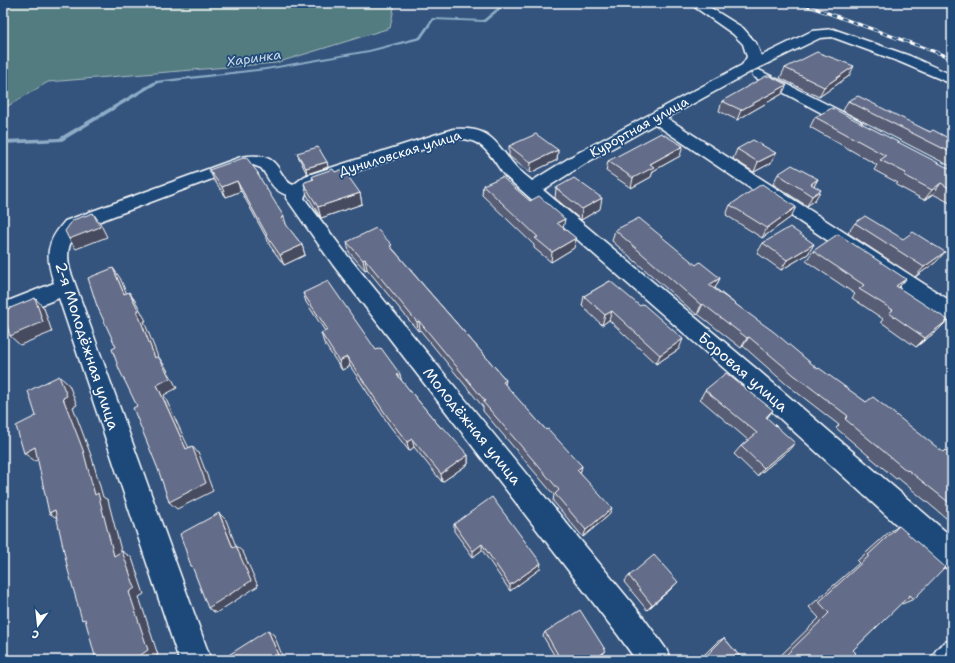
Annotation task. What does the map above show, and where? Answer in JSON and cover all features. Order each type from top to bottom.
[{"type":"street","points":[[695,3],[738,31],[749,43],[754,57],[747,68],[867,131]]},
{"type":"street","name":"Курортная улица","points":[[532,190],[580,159],[747,68],[817,34],[833,32],[905,59],[952,80]]},
{"type":"street","points":[[656,118],[952,313]]},
{"type":"street","name":"Дуниловская улица","points":[[297,191],[310,180],[440,138],[464,132],[481,136],[489,142],[510,171],[532,190]]},
{"type":"street","name":"2-я Молодёжная улица","points":[[195,660],[66,287],[57,257],[58,246],[63,235],[72,226],[87,219],[248,160],[265,163],[272,168],[280,184],[284,188],[297,191]]},
{"type":"street","name":"Боровая улица","points":[[532,190],[751,378],[952,556]]},
{"type":"street","name":"Молодёжная улица","points":[[297,191],[295,198],[340,260],[629,624],[655,660]]},
{"type":"street","points":[[3,312],[66,287]]},
{"type":"street","points":[[947,660],[952,655]]},
{"type":"green space","points":[[3,3],[395,3],[390,28],[276,63],[48,82],[3,109]]},
{"type":"building","points":[[817,52],[854,66],[824,87],[785,68]]},
{"type":"building","points":[[766,76],[770,76],[787,85],[741,110],[722,101]]},
{"type":"building","points":[[858,96],[930,132],[933,130],[952,140],[952,153],[848,101]]},
{"type":"building","points":[[832,108],[952,170],[952,190],[941,183],[932,190],[904,175],[906,173],[880,160],[886,156],[815,117]]},
{"type":"building","points":[[661,133],[683,146],[650,164],[654,167],[633,178],[608,161]]},
{"type":"building","points":[[536,134],[558,150],[531,163],[509,146]]},
{"type":"building","points":[[753,140],[776,153],[758,162],[737,149]]},
{"type":"building","points":[[318,147],[327,162],[306,168],[297,153]]},
{"type":"building","points":[[246,157],[258,173],[284,217],[281,218],[302,245],[280,255],[266,235],[237,181],[222,187],[209,170]]},
{"type":"building","points":[[792,165],[818,179],[811,184],[821,190],[812,196],[778,174]]},
{"type":"building","points":[[333,169],[335,172],[343,169],[360,193],[318,207],[304,184],[305,182],[314,179],[312,177],[315,175]]},
{"type":"building","points":[[502,177],[530,201],[539,196],[565,219],[557,223],[576,238],[552,252],[535,238],[538,237],[483,185]]},
{"type":"building","points":[[574,178],[602,198],[582,209],[556,188]]},
{"type":"building","points":[[762,184],[796,207],[767,228],[730,205]]},
{"type":"building","points":[[93,213],[100,227],[69,239],[65,231],[73,220]]},
{"type":"building","points":[[865,216],[903,239],[913,232],[945,252],[924,267],[855,223]]},
{"type":"building","points":[[639,218],[696,265],[700,262],[720,278],[709,285],[774,332],[818,369],[819,368],[866,402],[873,397],[943,452],[945,450],[952,455],[952,505],[908,470],[907,471],[845,419],[848,416],[794,375],[749,337],[747,338],[703,304],[701,305],[615,230]]},
{"type":"building","points":[[790,227],[814,244],[787,260],[763,243]]},
{"type":"building","points":[[376,228],[392,245],[390,246],[410,270],[506,380],[503,382],[546,430],[548,429],[582,466],[577,470],[612,508],[586,530],[555,494],[559,490],[483,402],[485,401],[419,321],[417,322],[365,259],[363,260],[347,242]]},
{"type":"building","points":[[838,234],[906,279],[896,286],[948,320],[925,338],[889,313],[893,310],[859,289],[864,285],[813,251]]},
{"type":"building","points":[[113,268],[124,294],[129,292],[139,311],[137,311],[155,358],[158,356],[170,378],[157,385],[186,449],[192,446],[206,483],[169,502],[158,469],[133,408],[137,406],[119,369],[112,349],[116,347],[97,306],[88,278]]},
{"type":"building","points":[[328,281],[376,350],[381,348],[400,374],[397,375],[441,428],[443,427],[468,455],[441,474],[412,439],[407,442],[387,416],[347,357],[339,361],[321,333],[328,330],[303,293]]},
{"type":"building","points":[[610,281],[640,306],[643,304],[683,339],[660,355],[612,311],[605,315],[584,296]]},
{"type":"building","points":[[35,298],[43,322],[10,336],[3,311]]},
{"type":"building","points":[[726,373],[773,410],[766,417],[795,443],[764,468],[741,446],[757,433],[705,390]]},
{"type":"building","points":[[59,376],[67,396],[63,398],[83,450],[95,495],[98,493],[114,556],[122,551],[135,588],[129,592],[148,650],[133,660],[96,660],[85,619],[82,620],[68,570],[55,510],[49,513],[35,447],[24,453],[16,426],[36,416],[28,391]]},
{"type":"building","points":[[492,497],[541,563],[510,585],[482,544],[473,551],[454,524]]},
{"type":"building","points":[[219,513],[233,548],[236,546],[251,581],[208,608],[180,534]]},
{"type":"building","points":[[899,526],[945,567],[914,599],[910,595],[853,650],[856,653],[850,660],[781,660],[829,613],[819,602]]},
{"type":"building","points":[[654,555],[678,582],[652,605],[629,576]]},
{"type":"building","points":[[580,610],[606,651],[593,660],[561,660],[545,632]]},
{"type":"building","points":[[268,630],[280,660],[229,660],[227,656]]},
{"type":"building","points":[[724,638],[743,660],[702,660]]},
{"type":"waterway","name":"Харинка","points":[[3,142],[60,140],[157,82],[266,69],[369,51],[420,38],[433,19],[484,21],[502,6],[499,3]]},
{"type":"railway","points":[[800,3],[952,58]]}]
